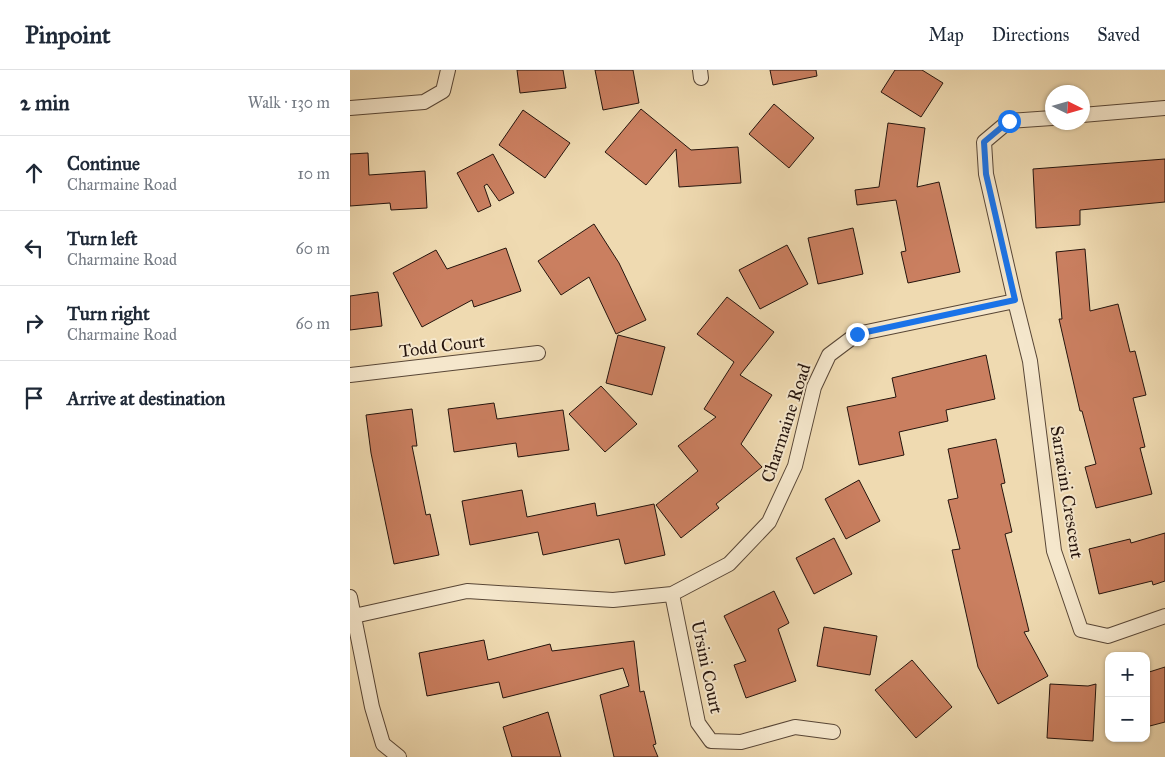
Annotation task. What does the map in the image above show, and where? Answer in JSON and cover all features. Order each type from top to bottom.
[{"type":"street","points":[[350,108],[424,102],[443,91],[448,70]]},
{"type":"street","points":[[1090,114],[1165,108]]},
{"type":"street","points":[[1015,300],[986,174],[984,142],[1009,121],[1045,118]]},
{"type":"street","name":"Charmaine Road","points":[[354,616],[467,591],[613,600],[672,594],[729,564],[769,522],[795,466],[814,386],[828,355],[857,334],[1015,300]]},
{"type":"street","name":"Sarracini Crescent","points":[[1015,300],[1030,361],[1054,551],[1082,630],[1108,636],[1165,616]]},
{"type":"street","name":"Todd Court","points":[[350,376],[538,353]]},
{"type":"street","name":"Ursini Court","points":[[672,594],[698,723],[711,741],[741,742],[795,728],[833,732]]},
{"type":"street","points":[[350,597],[372,707],[383,744],[398,757]]},
{"type":"building","points":[[517,70],[563,70],[566,88],[520,93]]},
{"type":"building","points":[[595,70],[633,70],[639,103],[603,110]]},
{"type":"building","points":[[770,70],[816,70],[817,76],[773,85]]},
{"type":"building","points":[[895,70],[922,70],[943,83],[921,117],[881,92]]},
{"type":"building","points":[[774,104],[814,138],[789,168],[749,134]]},
{"type":"building","points":[[641,109],[691,150],[738,147],[741,183],[679,187],[676,149],[646,185],[605,152]]},
{"type":"building","points":[[523,110],[570,143],[545,178],[499,145]]},
{"type":"building","points":[[888,123],[925,128],[917,187],[939,182],[960,272],[908,283],[901,252],[906,251],[896,200],[857,205],[855,190],[879,187]]},
{"type":"building","points":[[368,153],[369,175],[425,171],[427,208],[391,210],[390,203],[350,206],[350,154]]},
{"type":"building","points":[[493,154],[514,193],[499,201],[487,184],[484,186],[491,206],[478,212],[457,173]]},
{"type":"building","points":[[1165,159],[1165,202],[1080,210],[1080,225],[1036,228],[1033,169]]},
{"type":"building","points":[[594,224],[619,263],[646,320],[616,334],[589,277],[561,295],[538,261]]},
{"type":"building","points":[[853,228],[863,274],[818,284],[808,238]]},
{"type":"building","points":[[787,245],[808,284],[760,309],[739,270]]},
{"type":"building","points":[[506,248],[521,291],[474,307],[472,300],[422,327],[393,273],[436,250],[447,269]]},
{"type":"building","points":[[1085,249],[1090,311],[1118,304],[1130,352],[1135,351],[1146,395],[1133,398],[1145,447],[1140,448],[1152,494],[1096,508],[1085,467],[1096,464],[1082,411],[1080,411],[1059,319],[1062,319],[1056,252]]},
{"type":"building","points":[[378,292],[382,326],[350,330],[350,296]]},
{"type":"building","points":[[727,297],[774,332],[740,375],[772,395],[741,444],[762,467],[716,504],[719,508],[681,538],[656,505],[698,471],[678,446],[716,417],[704,409],[734,362],[697,334]]},
{"type":"building","points":[[618,335],[665,347],[652,395],[606,383]]},
{"type":"building","points":[[986,355],[995,399],[946,410],[948,421],[899,432],[904,455],[859,465],[847,407],[896,397],[892,378]]},
{"type":"building","points":[[601,386],[637,424],[605,452],[569,414]]},
{"type":"building","points":[[494,403],[497,419],[563,410],[569,450],[518,457],[516,443],[454,452],[448,409]]},
{"type":"building","points":[[412,409],[417,446],[412,446],[426,515],[430,514],[439,555],[394,564],[371,453],[366,415]]},
{"type":"building","points":[[996,439],[1005,483],[1001,484],[1012,532],[1005,534],[1029,631],[1024,632],[1048,676],[998,704],[978,667],[952,550],[960,549],[948,500],[958,498],[948,449]]},
{"type":"building","points":[[859,480],[880,521],[846,539],[825,499]]},
{"type":"building","points":[[522,490],[527,517],[595,503],[597,516],[654,504],[665,555],[625,564],[619,539],[543,555],[538,532],[470,545],[462,501]]},
{"type":"building","points":[[1165,533],[1165,581],[1153,585],[1152,581],[1099,594],[1089,549],[1130,539],[1131,543]]},
{"type":"building","points":[[834,538],[852,574],[814,594],[796,558]]},
{"type":"building","points":[[774,591],[789,623],[778,629],[796,681],[746,698],[734,665],[746,661],[724,616]]},
{"type":"building","points":[[824,627],[877,636],[870,675],[817,666]]},
{"type":"building","points":[[484,640],[488,660],[550,644],[552,651],[634,641],[640,692],[644,691],[656,744],[653,745],[658,757],[614,757],[600,695],[629,686],[623,668],[503,698],[499,682],[427,696],[419,653]]},
{"type":"building","points":[[912,660],[952,707],[916,738],[875,690]]},
{"type":"building","points":[[1165,667],[1165,722],[1150,726],[1150,697],[1150,672]]},
{"type":"building","points":[[1050,684],[1088,686],[1096,684],[1093,741],[1047,738]]},
{"type":"building","points":[[548,712],[561,757],[512,757],[503,727]]},
{"type":"route","points":[[857,334],[1015,300],[986,174],[984,142],[1009,121]]}]
